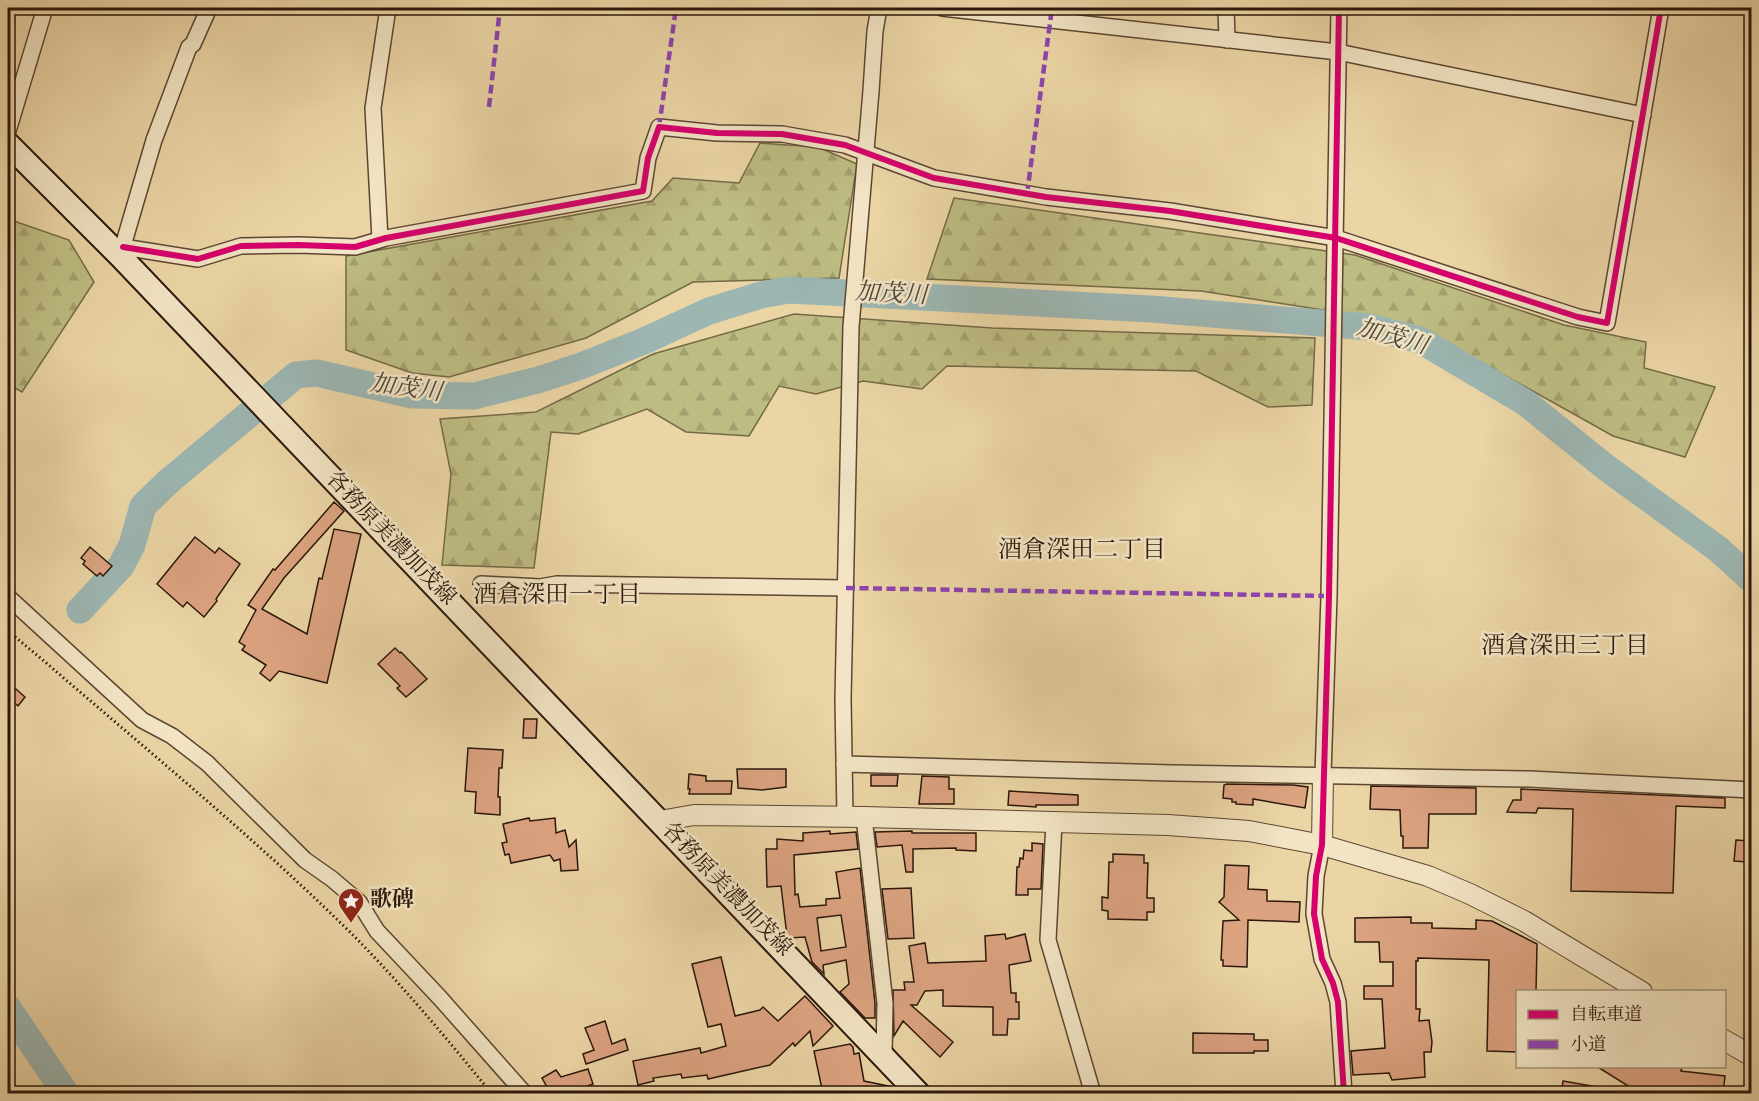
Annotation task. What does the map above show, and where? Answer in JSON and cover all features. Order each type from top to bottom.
[{"type":"main road","name":"各務原美濃加茂線","points":[[8,144],[121,252],[245,388],[919,1093]]},
{"type":"street","points":[[8,131],[45,8]]},
{"type":"street","points":[[209,8],[193,44],[189,47],[154,140],[121,252],[198,259],[241,246],[298,245],[355,248],[380,239],[643,191],[648,158],[660,127],[717,133],[782,134],[845,145],[934,178],[1046,197],[1170,211],[1336,238],[1578,317],[1607,323],[1661,8]]},
{"type":"street","points":[[380,239],[373,108],[388,8]]},
{"type":"street","points":[[879,8],[875,31],[851,327],[843,699],[844,764],[855,817],[885,1003],[884,1055]]},
{"type":"street","points":[[942,8],[1338,52],[1643,115]]},
{"type":"street","points":[[1226,8],[1227,40]]},
{"type":"street","points":[[1338,8],[1336,238],[1322,845],[1316,876],[1314,914],[1322,959],[1334,983],[1338,1002],[1344,1094]]},
{"type":"street","points":[[481,584],[540,587],[556,584],[846,588]]},
{"type":"street","points":[[8,597],[142,720],[172,736],[207,763],[305,860],[359,902],[376,931],[440,998],[525,1094]]},
{"type":"street","points":[[844,764],[1172,774],[1529,779],[1752,790]]},
{"type":"street","points":[[660,821],[694,815],[855,817],[1168,825],[1249,831],[1322,845],[1428,876],[1524,921],[1639,990]]},
{"type":"street","points":[[1054,822],[1048,940],[1093,1094]]},
{"type":"street","points":[[1726,1041],[1752,1056]]},
{"type":"path","points":[[8,631],[287,872],[355,938],[440,1031],[492,1094]]},
{"type":"green space","points":[[760,143],[818,147],[857,164],[839,278],[693,282],[586,338],[449,377],[412,373],[346,350],[346,256],[652,201],[673,178],[739,183]]},
{"type":"green space","points":[[954,198],[1355,255],[1564,325],[1646,342],[1644,368],[1715,387],[1685,457],[1613,436],[1461,351],[1391,323],[1362,316],[1201,291],[927,279]]},
{"type":"green space","points":[[8,219],[69,240],[94,282],[22,392],[8,384]]},
{"type":"green space","points":[[794,314],[992,328],[1315,338],[1312,405],[1268,407],[1196,371],[947,366],[922,389],[863,381],[816,394],[779,386],[749,436],[686,432],[647,409],[578,434],[551,432],[534,568],[442,565],[451,474],[440,419],[536,412],[653,354]]},
{"type":"building","points":[[334,502],[344,511],[284,578],[262,609],[307,634],[319,578],[322,579],[334,529],[361,534],[327,683],[279,671],[270,681],[260,673],[266,665],[242,650],[245,646],[239,642],[256,610],[248,605],[273,569],[275,570]]},
{"type":"building","points":[[195,537],[215,553],[219,548],[240,564],[204,617],[187,602],[183,607],[157,584]]},
{"type":"building","points":[[90,547],[112,566],[103,576],[100,573],[97,576],[83,564],[85,561],[81,558]]},
{"type":"building","points":[[395,648],[427,679],[406,697],[397,688],[400,686],[378,664]]},
{"type":"building","points":[[8,682],[25,697],[18,706],[8,697]]},
{"type":"building","points":[[524,719],[537,719],[536,738],[523,738]]},
{"type":"building","points":[[468,748],[503,750],[502,768],[499,768],[500,815],[475,813],[476,792],[465,791]]},
{"type":"building","points":[[737,769],[786,769],[786,787],[762,790],[738,788]]},
{"type":"building","points":[[689,774],[706,776],[706,781],[732,781],[731,794],[689,794]]},
{"type":"building","points":[[871,775],[898,775],[897,786],[871,786]]},
{"type":"building","points":[[922,776],[949,777],[949,789],[954,789],[954,804],[919,804]]},
{"type":"building","points":[[1224,785],[1308,787],[1305,808],[1253,799],[1253,805],[1236,804],[1232,802],[1232,799],[1223,798]]},
{"type":"building","points":[[1371,786],[1476,788],[1476,814],[1429,814],[1428,848],[1403,848],[1400,810],[1370,809]]},
{"type":"building","points":[[1521,789],[1725,798],[1725,808],[1676,806],[1673,893],[1571,891],[1573,809],[1538,808],[1536,813],[1507,812],[1513,800],[1521,800]]},
{"type":"building","points":[[1009,791],[1078,795],[1078,805],[1036,805],[1036,807],[1008,805]]},
{"type":"building","points":[[529,818],[530,821],[555,818],[556,833],[565,830],[569,847],[576,840],[578,870],[561,871],[560,859],[554,861],[550,855],[511,863],[509,854],[505,855],[502,843],[507,842],[503,824]]},
{"type":"building","points":[[912,831],[912,833],[976,833],[976,851],[956,850],[956,848],[913,849],[913,872],[906,872],[902,845],[877,847],[875,832]]},
{"type":"building","points":[[856,832],[858,849],[794,855],[795,895],[798,894],[800,907],[826,905],[826,899],[840,898],[836,872],[860,868],[875,1018],[865,1018],[840,992],[849,984],[846,960],[823,965],[824,974],[812,962],[805,937],[789,938],[787,936],[781,886],[767,887],[766,849],[777,849],[777,839],[803,841],[803,833]],"holes":[[[841,915],[846,947],[821,951],[817,918]]]},
{"type":"building","points":[[1736,840],[1749,841],[1747,862],[1734,861]]},
{"type":"building","points":[[1032,843],[1043,844],[1041,889],[1028,889],[1028,895],[1016,895],[1017,867],[1019,867],[1020,858],[1023,859],[1024,850],[1032,851]]},
{"type":"building","points":[[1113,854],[1144,855],[1144,863],[1148,863],[1147,898],[1154,898],[1154,912],[1147,912],[1147,920],[1108,919],[1108,911],[1102,910],[1102,897],[1108,898],[1109,862],[1113,862]]},
{"type":"building","points":[[1225,865],[1249,866],[1248,889],[1267,890],[1267,901],[1300,902],[1299,922],[1248,920],[1247,967],[1223,966],[1223,960],[1221,960],[1223,921],[1239,920],[1219,902],[1224,897]]},
{"type":"building","points":[[911,888],[914,938],[888,939],[882,889]]},
{"type":"building","points":[[1411,917],[1411,923],[1432,923],[1432,928],[1476,929],[1476,920],[1492,921],[1537,944],[1536,990],[1516,990],[1516,1052],[1487,1051],[1489,960],[1418,958],[1416,961],[1416,1009],[1420,1009],[1419,1021],[1429,1020],[1432,1042],[1431,1052],[1424,1052],[1425,1077],[1392,1080],[1389,1073],[1353,1075],[1351,1051],[1385,1048],[1382,999],[1364,999],[1364,986],[1393,986],[1393,962],[1380,962],[1379,942],[1355,942],[1355,918]]},
{"type":"building","points":[[1005,934],[1006,939],[1025,934],[1031,961],[1009,965],[1011,993],[1016,993],[1016,1002],[1019,1002],[1019,1019],[1008,1019],[1007,1035],[993,1035],[993,1007],[943,1006],[943,990],[925,991],[917,1005],[911,1005],[953,1042],[940,1057],[903,1021],[894,1036],[893,990],[905,990],[904,982],[914,982],[909,946],[925,943],[928,963],[986,961],[985,936]]},
{"type":"building","points":[[721,957],[735,1016],[760,1010],[763,1007],[778,1021],[805,996],[833,1026],[813,1046],[810,1031],[795,1046],[793,1043],[770,1065],[708,1079],[707,1075],[682,1078],[681,1074],[653,1078],[654,1081],[638,1085],[633,1061],[700,1048],[701,1053],[726,1046],[721,1024],[708,1027],[692,964]]},
{"type":"building","points":[[605,1021],[612,1044],[625,1039],[628,1050],[586,1064],[583,1054],[594,1050],[585,1028]]},
{"type":"building","points":[[1193,1033],[1254,1034],[1254,1040],[1268,1040],[1268,1051],[1193,1053]]},
{"type":"building","points":[[850,1044],[854,1054],[859,1053],[864,1081],[893,1087],[898,1094],[823,1094],[814,1051]]},
{"type":"building","points":[[1599,1068],[1682,1068],[1681,1071],[1725,1076],[1723,1094],[1641,1094]]},
{"type":"building","points":[[588,1069],[593,1084],[565,1094],[551,1094],[542,1078],[556,1070],[561,1077]]},
{"type":"building","points":[[1563,1081],[1598,1087],[1597,1094],[1561,1094]]},
{"type":"waterway","name":"加茂川","points":[[80,610],[121,566],[132,545],[143,506],[169,481],[296,375],[317,373],[412,395],[474,396],[538,380],[581,366],[644,341],[709,311],[761,295],[789,290],[1151,309],[1369,327],[1420,340],[1526,403],[1608,469],[1718,549],[1752,580]]},
{"type":"waterway","points":[[8,1008],[66,1094]]},
{"type":"marked path","points":[[489,107],[500,8]]},
{"type":"marked path","points":[[659,127],[676,8]]},
{"type":"marked path","points":[[1027,194],[1052,8]]},
{"type":"marked path","points":[[846,588],[1329,596]]},
{"type":"marked path","points":[[343,911],[354,898]]},
{"type":"cycle path","points":[[1339,8],[1329,596],[1322,845],[1316,876],[1314,914],[1322,959],[1333,983],[1338,1002],[1344,1094]]},
{"type":"cycle path","points":[[123,247],[198,259],[241,246],[355,247],[386,238],[643,191],[648,158],[659,127],[717,133],[782,134],[845,145],[934,178],[1046,197],[1170,211],[1336,238],[1578,317],[1607,323],[1661,8]]},
{"type":"place","name":"歌碑","points":[[351,924]]},
{"type":"district","name":"酒倉深田二丁目","points":[[1082,551]]},
{"type":"district","name":"酒倉深田一丁目","points":[[557,596]]},
{"type":"district","name":"酒倉深田三丁目","points":[[1565,647]]}]
